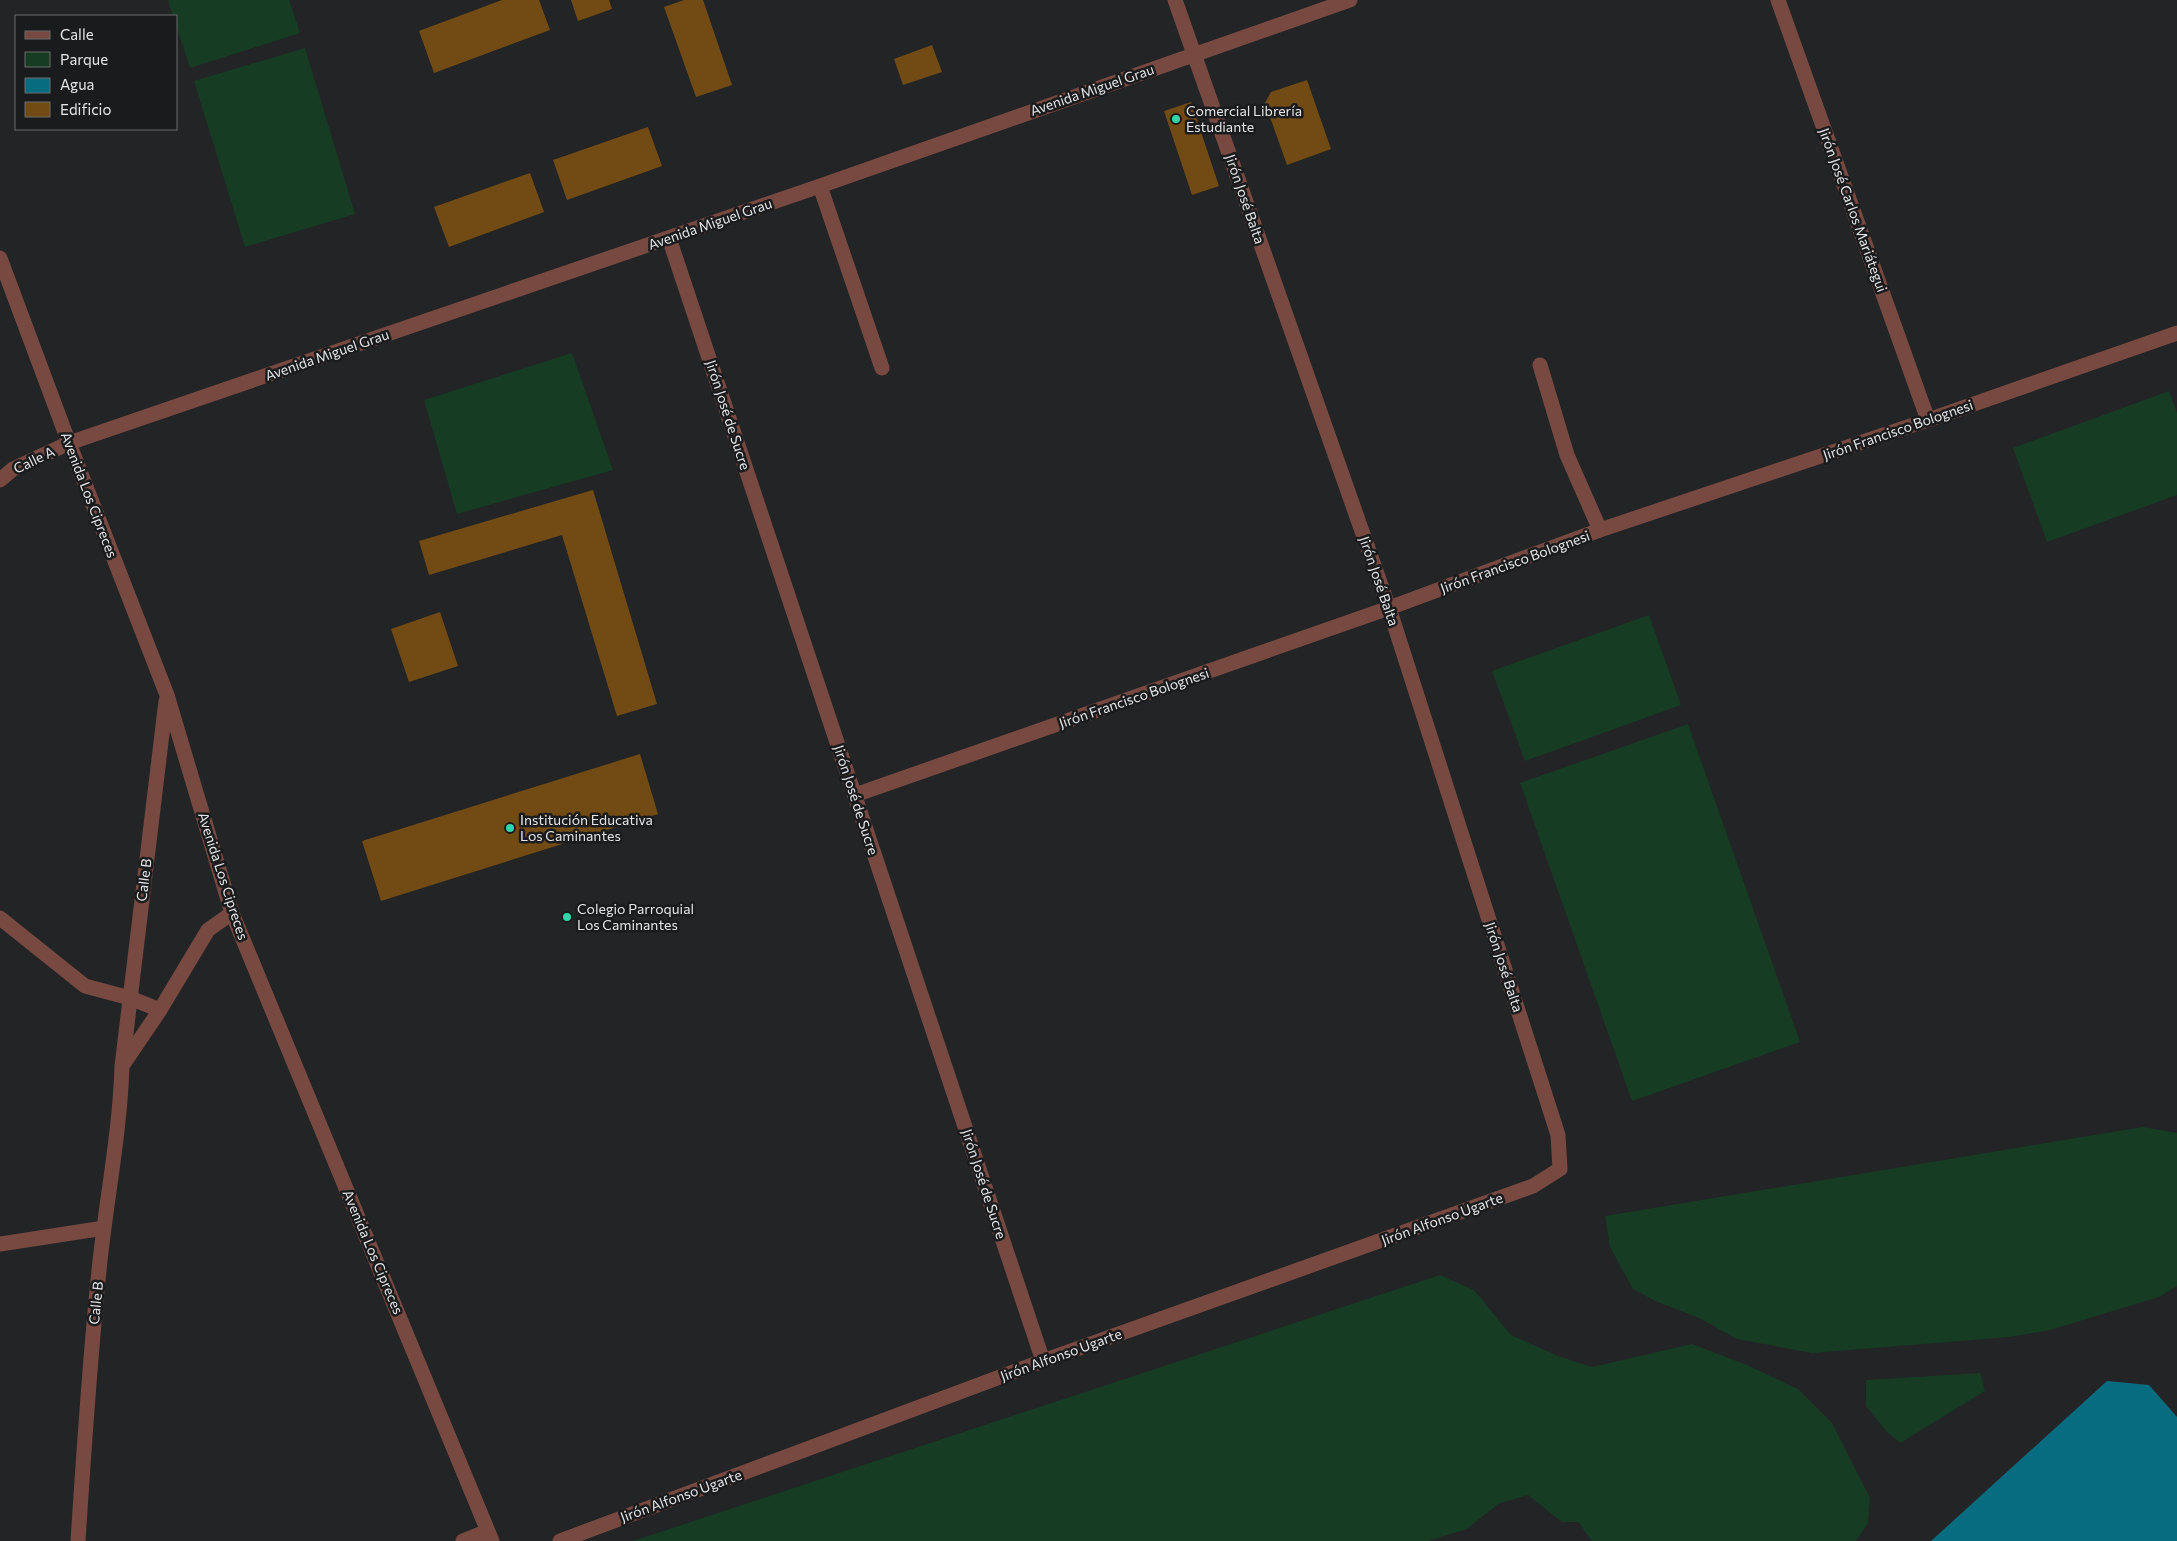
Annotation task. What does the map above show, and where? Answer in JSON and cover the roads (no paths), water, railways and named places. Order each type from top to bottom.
[{"type":"street","name":"Jirón José Balta","points":[[1175,0],[1389,608],[1558,1135],[1560,1169]]},
{"type":"street","name":"Avenida Miguel Grau","points":[[68,444],[820,186],[1350,0]]},
{"type":"street","name":"Jirón José Carlos Mariátegui","points":[[1778,0],[1928,420]]},
{"type":"street","points":[[820,186],[882,368]]},
{"type":"street","name":"Jirón José de Sucre","points":[[669,238],[1043,1362]]},
{"type":"street","name":"Avenida Los Cipreces","points":[[0,258],[68,444],[167,695],[232,913],[490,1536]]},
{"type":"street","name":"Jirón Francisco Bolognesi","points":[[855,795],[1389,608],[1600,530],[1928,420],[2177,333]]},
{"type":"street","points":[[1540,365],[1567,455],[1578,484],[1600,530]]},
{"type":"street","name":"Calle A","points":[[0,480],[13,469],[68,444]]},
{"type":"street","name":"Calle B","points":[[78,1541],[91,1344],[121,1102],[122,1066],[167,695]]},
{"type":"street","points":[[122,1066],[160,1010],[208,930],[232,913]]},
{"type":"street","points":[[0,918],[85,986],[130,998],[160,1010]]},
{"type":"street","name":"Jirón Alfonso Ugarte","points":[[560,1541],[1043,1362],[1533,1186],[1560,1169]]},
{"type":"street","points":[[0,1244],[104,1228]]},
{"type":"street","points":[[463,1541],[490,1536]]},
{"type":"water","points":[[2107,1381],[2149,1385],[2177,1417],[2177,1541],[1931,1541]]},
{"type":"place","name":"Comercial Librería Estudiante","points":[[1176,119]]},
{"type":"place","name":"Institución Educativa Los Caminantes","points":[[510,828]]},
{"type":"place","name":"Colegio Parroquial Los Caminantes","points":[[567,917]]}]
